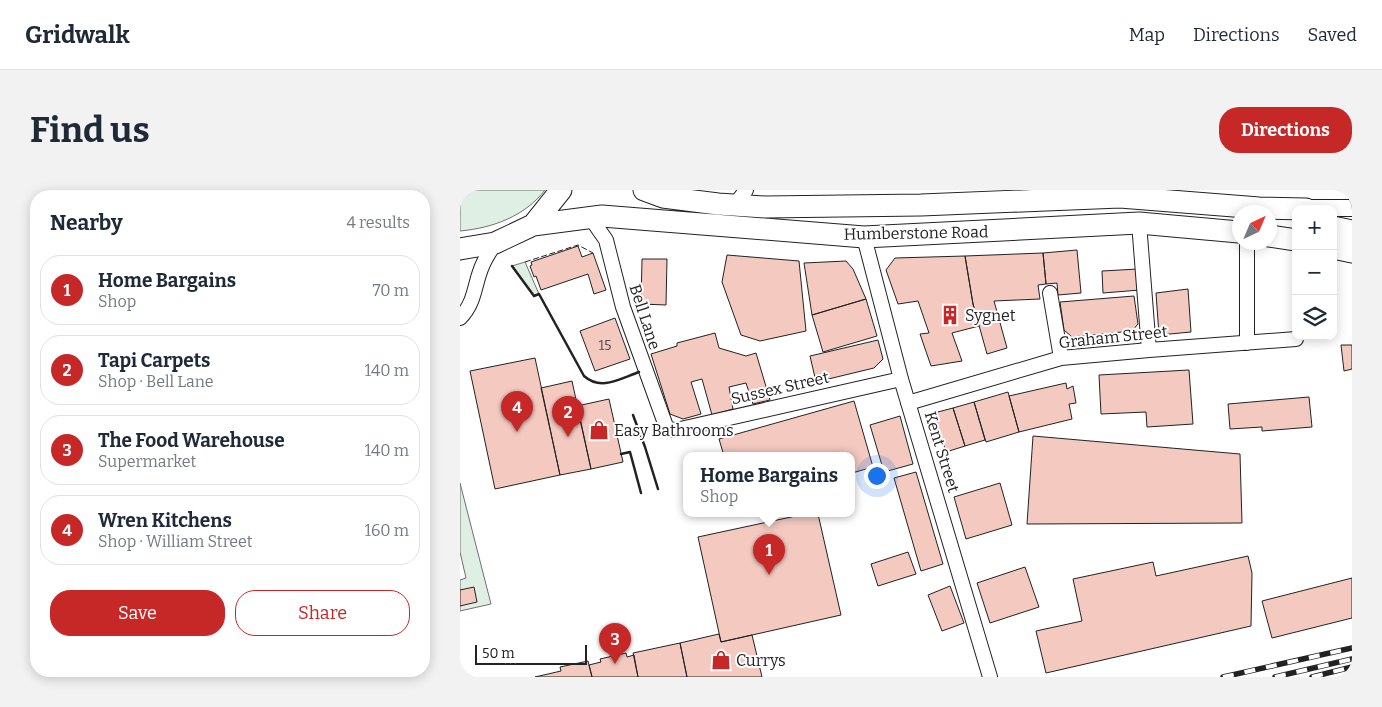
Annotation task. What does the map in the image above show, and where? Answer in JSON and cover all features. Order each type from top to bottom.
[{"type":"main road","points":[[460,249],[495,243],[533,225],[561,190]]},
{"type":"main road","name":"Humberstone Road","points":[[644,190],[663,197],[741,197],[765,207],[922,198],[1120,197],[1292,210]]},
{"type":"main road","points":[[922,198],[923,217],[934,223],[1014,230]]},
{"type":"main road","points":[[765,207],[847,217],[860,225],[864,237]]},
{"type":"main road","points":[[1337,215],[1352,218]]},
{"type":"main road","name":"Humberstone Road","points":[[533,225],[602,216],[864,237],[1139,223],[1232,231]]},
{"type":"main road","points":[[1337,228],[1352,231]]},
{"type":"main road","points":[[1277,237],[1292,239]]},
{"type":"main road","points":[[1337,249],[1352,252]]},
{"type":"street","points":[[1337,209],[1352,208]]},
{"type":"street","name":"Bell Lane","points":[[590,217],[606,240],[622,307],[666,429]]},
{"type":"street","points":[[1139,223],[1149,350]]},
{"type":"street","name":"Kent Street","points":[[864,237],[900,379],[990,677]]},
{"type":"street","points":[[460,318],[472,302],[483,264],[495,243]]},
{"type":"street","points":[[1247,250],[1247,343]]},
{"type":"street","points":[[1050,293],[1061,358]]},
{"type":"street","name":"Graham Street","points":[[908,403],[1061,358],[1292,339]]},
{"type":"street","name":"Sussex Street","points":[[666,429],[685,428],[900,379]]},
{"type":"green space","points":[[460,190],[545,190],[518,214],[496,224],[460,231]]},
{"type":"green space","points":[[525,262],[539,294],[534,296],[512,266]]},
{"type":"green space","points":[[460,483],[491,604],[460,611],[460,580],[466,578],[460,552]]},
{"type":"building","points":[[578,246],[582,257],[593,253],[606,290],[594,294],[588,274],[541,290],[530,266],[532,265],[531,262]]},
{"type":"building","points":[[1077,250],[1081,293],[1058,295],[1057,283],[1046,284],[1043,253]]},
{"type":"building","points":[[1043,253],[1046,284],[1038,285],[1040,299],[994,301],[1007,348],[987,354],[973,304],[965,256]]},
{"type":"building","points":[[727,255],[799,261],[806,331],[760,341],[741,335],[722,282]]},
{"type":"building","name":"Sygnet","points":[[965,256],[973,304],[979,326],[952,333],[962,361],[931,366],[920,334],[929,333],[918,301],[898,304],[886,270],[895,258]]},
{"type":"building","points":[[642,259],[667,259],[666,305],[641,304]]},
{"type":"building","points":[[846,261],[853,269],[866,299],[812,315],[804,263]]},
{"type":"building","points":[[1138,269],[1140,290],[1103,293],[1102,271]]},
{"type":"building","points":[[1188,289],[1191,332],[1159,335],[1156,293]]},
{"type":"building","points":[[1134,296],[1138,324],[1132,331],[1072,337],[1064,330],[1060,302]]},
{"type":"building","points":[[866,299],[877,336],[823,352],[812,315]]},
{"type":"building","points":[[615,318],[630,359],[595,371],[580,331]]},
{"type":"building","points":[[715,333],[719,348],[746,356],[756,353],[770,400],[753,404],[746,383],[729,387],[733,409],[712,415],[702,379],[691,382],[701,414],[683,419],[670,414],[651,354],[677,346],[677,343]]},
{"type":"building","points":[[878,340],[883,359],[874,368],[816,382],[810,356]]},
{"type":"building","points":[[1341,345],[1352,345],[1352,369],[1344,371]]},
{"type":"building","points":[[535,358],[560,475],[495,489],[470,371]]},
{"type":"building","points":[[1189,370],[1193,424],[1147,427],[1146,412],[1101,414],[1099,375]]},
{"type":"building","points":[[572,381],[591,469],[560,475],[541,388]]},
{"type":"building","points":[[1066,383],[1067,389],[1073,386],[1076,403],[1069,404],[1072,419],[1019,432],[1009,396]]},
{"type":"building","points":[[1008,392],[1019,432],[986,442],[974,402]]},
{"type":"building","points":[[1309,397],[1312,427],[1262,431],[1262,427],[1230,429],[1228,404]]},
{"type":"building","name":"Easy Bathrooms","points":[[609,399],[623,462],[591,469],[577,406]]},
{"type":"building","points":[[854,401],[873,467],[855,472],[855,452],[723,452],[719,439]]},
{"type":"building","points":[[974,402],[985,440],[965,446],[953,408]]},
{"type":"building","points":[[953,408],[965,446],[946,452],[934,413]]},
{"type":"building","points":[[900,416],[913,464],[884,472],[870,425]]},
{"type":"building","points":[[1033,436],[1240,454],[1242,523],[1027,524]]},
{"type":"building","points":[[916,472],[943,564],[921,571],[894,478]]},
{"type":"building","points":[[1000,483],[1012,525],[966,539],[954,497]]},
{"type":"building","points":[[791,517],[819,517],[841,615],[721,642],[698,537]]},
{"type":"building","points":[[908,552],[916,574],[878,586],[871,564]]},
{"type":"building","points":[[1248,556],[1252,573],[1251,626],[1046,673],[1036,631],[1082,621],[1073,579],[1153,562],[1156,576]]},
{"type":"building","points":[[1025,567],[1039,607],[990,623],[977,583]]},
{"type":"building","points":[[1352,578],[1352,618],[1272,638],[1262,601]]},
{"type":"building","points":[[950,586],[964,623],[942,631],[928,595]]},
{"type":"building","points":[[474,587],[477,602],[460,606],[460,590]]},
{"type":"building","name":"Currys","points":[[719,634],[721,642],[752,635],[762,677],[687,677],[680,643]]},
{"type":"building","points":[[680,643],[687,677],[638,677],[633,653]]},
{"type":"building","points":[[626,653],[627,657],[634,655],[638,677],[592,677],[589,665],[601,662],[600,659]]},
{"type":"building","points":[[588,661],[592,677],[535,677],[561,671],[560,667]]},
{"type":"railway","points":[[1223,677],[1352,648]]},
{"type":"railway","points":[[1275,677],[1352,659]]},
{"type":"railway","points":[[1312,677],[1352,667]]},
{"type":"fence","points":[[525,262],[578,245],[593,253]]},
{"type":"wall","points":[[512,266],[534,296],[539,294],[584,376],[597,383],[604,383],[639,372]]},
{"type":"wall","points":[[633,415],[658,489]]},
{"type":"wall","points":[[621,454],[630,452],[641,493]]},
{"type":"place","name":"Sygnet","points":[[950,315]]},
{"type":"place","name":"Easy Bathrooms","points":[[599,430]]},
{"type":"place","name":"Wren Kitchens","points":[[517,432]]},
{"type":"place","name":"Tapi Carpets","points":[[568,437]]},
{"type":"place","name":"Home Bargains","points":[[769,575]]},
{"type":"place","name":"Currys","points":[[721,660]]},
{"type":"place","name":"The Food Warehouse","points":[[615,664]]}]
